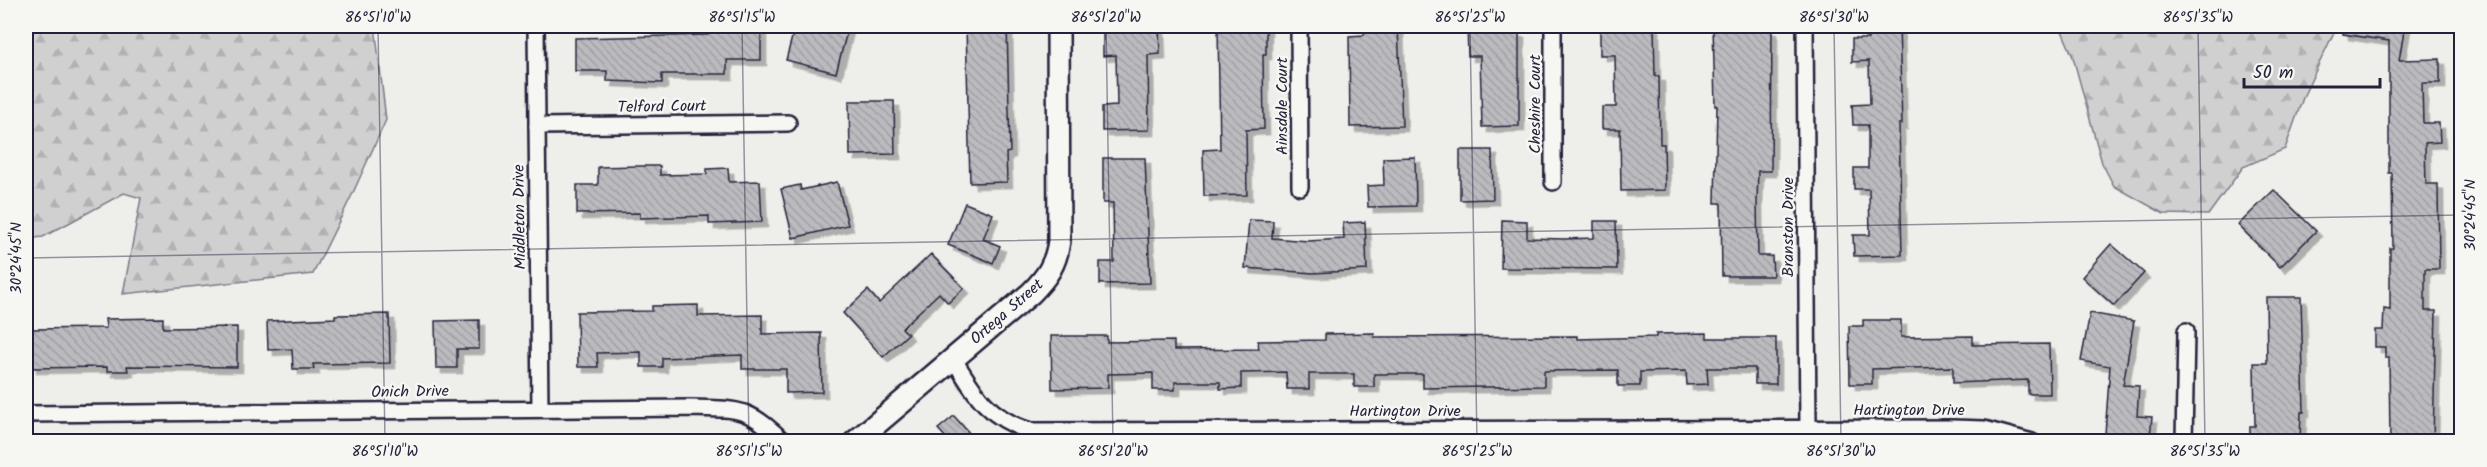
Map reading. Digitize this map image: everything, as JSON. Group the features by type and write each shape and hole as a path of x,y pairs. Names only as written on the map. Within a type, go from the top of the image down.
{"street":[{"name":"Middleton Drive","path":"536,26 540,409"},
{"name":"Ortega Street","path":"855,441 1047,278 1056,259 1059,242 1058,26"},
{"name":"Ainsdale Court","path":"1299,26 1300,187"},
{"name":"Cheshire Court","path":"1553,26 1553,182"},
{"name":"Branston Drive","path":"1805,26 1808,428"},
{"name":"Telford Court","path":"537,126 788,123"},
{"path":"2184,441 2186,331"},
{"name":"Hartington Drive","path":"953,358 972,389 997,417 1031,431 1501,435 1808,428 1984,429 2032,441"},
{"name":"Onich Drive","path":"26,414 724,409 749,413 770,427 784,441"}],"green space":[{"path":"26,26 375,26 386,120 313,274 123,294 141,198 124,193 43,237 26,239"},
{"path":"2060,26 2337,26 2304,95 2285,149 2243,167 2208,215 2164,214 2114,186 2102,163 2073,57"}],"building":[{"path":"795,26 848,28 836,73 786,60"},
{"path":"966,26 1007,26 1010,152 1006,153 1007,182 970,183"},
{"path":"1103,26 1159,26 1160,54 1148,55 1149,130 1102,131 1102,107 1117,106 1116,55 1103,56"},
{"path":"1218,26 1266,26 1266,54 1263,54 1264,129 1246,130 1247,195 1204,196 1203,150 1220,149"},
{"path":"1364,26 1398,26 1402,126 1350,127 1349,36 1364,35"},
{"path":"1467,26 1505,26 1505,32 1519,32 1519,126 1482,127 1480,56 1468,56"},
{"path":"1600,26 1654,26 1655,76 1659,76 1660,144 1664,144 1665,190 1621,191 1620,129 1602,129 1602,107 1616,107 1615,55 1600,55"},
{"path":"1713,26 1765,26 1765,29 1772,29 1771,171 1758,171 1757,203 1758,256 1772,256 1773,276 1722,276 1721,203 1715,203 1717,106 1715,106"},
{"path":"1868,26 1899,26 1902,255 1854,256 1853,235 1870,235 1869,189 1854,189 1854,168 1868,168 1868,125 1853,125 1852,105 1870,104 1869,61 1852,62 1852,39 1868,39"},
{"path":"2343,26 2405,26 2399,60 2440,59 2440,83 2422,83 2423,123 2439,123 2440,142 2425,143 2426,184 2438,184 2439,269 2425,269 2425,311 2436,311 2433,441 2390,441 2389,358 2385,358 2385,347 2375,347 2375,330 2383,330 2384,309 2390,310 2390,248 2393,248 2392,173 2389,173 2389,41 2343,34"},
{"path":"708,27 761,27 761,60 727,60 727,74 662,74 662,83 607,81 607,71 575,71 575,38 708,35"},
{"path":"849,101 894,101 895,154 850,155"},
{"path":"1460,150 1492,150 1493,199 1460,200"},
{"path":"1415,157 1416,206 1368,207 1367,186 1384,185 1383,158"},
{"path":"1103,158 1145,158 1150,283 1100,284 1100,262 1114,262 1113,203 1103,203"},
{"path":"660,166 660,175 707,174 707,169 728,168 729,182 760,181 762,222 709,224 709,216 640,218 640,213 577,214 577,185 598,185 598,167"},
{"path":"837,182 848,225 793,238 781,189 800,185 801,190"},
{"path":"2274,190 2316,231 2280,267 2238,225"},
{"path":"965,203 993,214 983,239 1000,246 993,263 948,245"},
{"path":"1249,220 1273,221 1272,238 1308,241 1344,239 1343,223 1365,222 1367,270 1313,273 1245,268"},
{"path":"1502,220 1527,221 1527,238 1565,239 1594,238 1594,221 1616,221 1617,269 1501,268"},
{"path":"2111,244 2144,273 2114,306 2082,277"},
{"path":"931,254 964,288 948,303 939,293 902,328 908,334 883,357 843,313 868,290 879,303"},
{"path":"2266,297 2301,297 2304,412 2301,412 2300,441 2250,441 2250,426 2255,426 2254,363 2267,363"},
{"path":"698,305 698,316 762,315 762,334 821,333 822,392 786,393 786,369 742,369 742,355 662,358 662,367 641,367 641,352 597,353 598,367 578,367 577,312 652,311 652,306"},
{"path":"2090,313 2134,321 2123,385 2139,386 2137,416 2152,417 2150,437 2105,434 2110,366 2081,361"},
{"path":"389,314 390,363 313,364 314,369 293,369 292,349 268,350 267,321 335,318 335,315"},
{"path":"163,318 163,328 237,327 237,367 127,366 128,371 107,371 107,367 31,368 31,329 106,328 105,319"},
{"path":"479,320 479,349 457,349 457,368 436,368 435,321"},
{"path":"1863,320 1901,320 1901,337 1973,336 1973,345 2049,344 2050,394 2028,394 2028,380 1953,383 1953,367 1872,369 1872,384 1850,384 1849,326 1863,326"},
{"path":"1374,333 1374,337 1577,336 1577,339 1707,333 1707,338 1776,338 1776,384 1755,384 1755,368 1707,368 1708,384 1687,385 1686,371 1640,372 1640,386 1618,386 1618,370 1544,371 1544,386 1423,388 1423,374 1374,374 1374,387 1354,387 1354,374 1309,374 1309,389 1287,389 1286,372 1241,373 1241,388 1220,389 1220,382 1175,382 1175,390 1153,390 1153,373 1108,374 1108,388 1052,389 1051,336 1107,336 1107,342 1174,341 1174,350 1259,349 1258,341 1325,340 1325,334"},
{"path":"954,416 976,441 949,441 938,429"}]}
